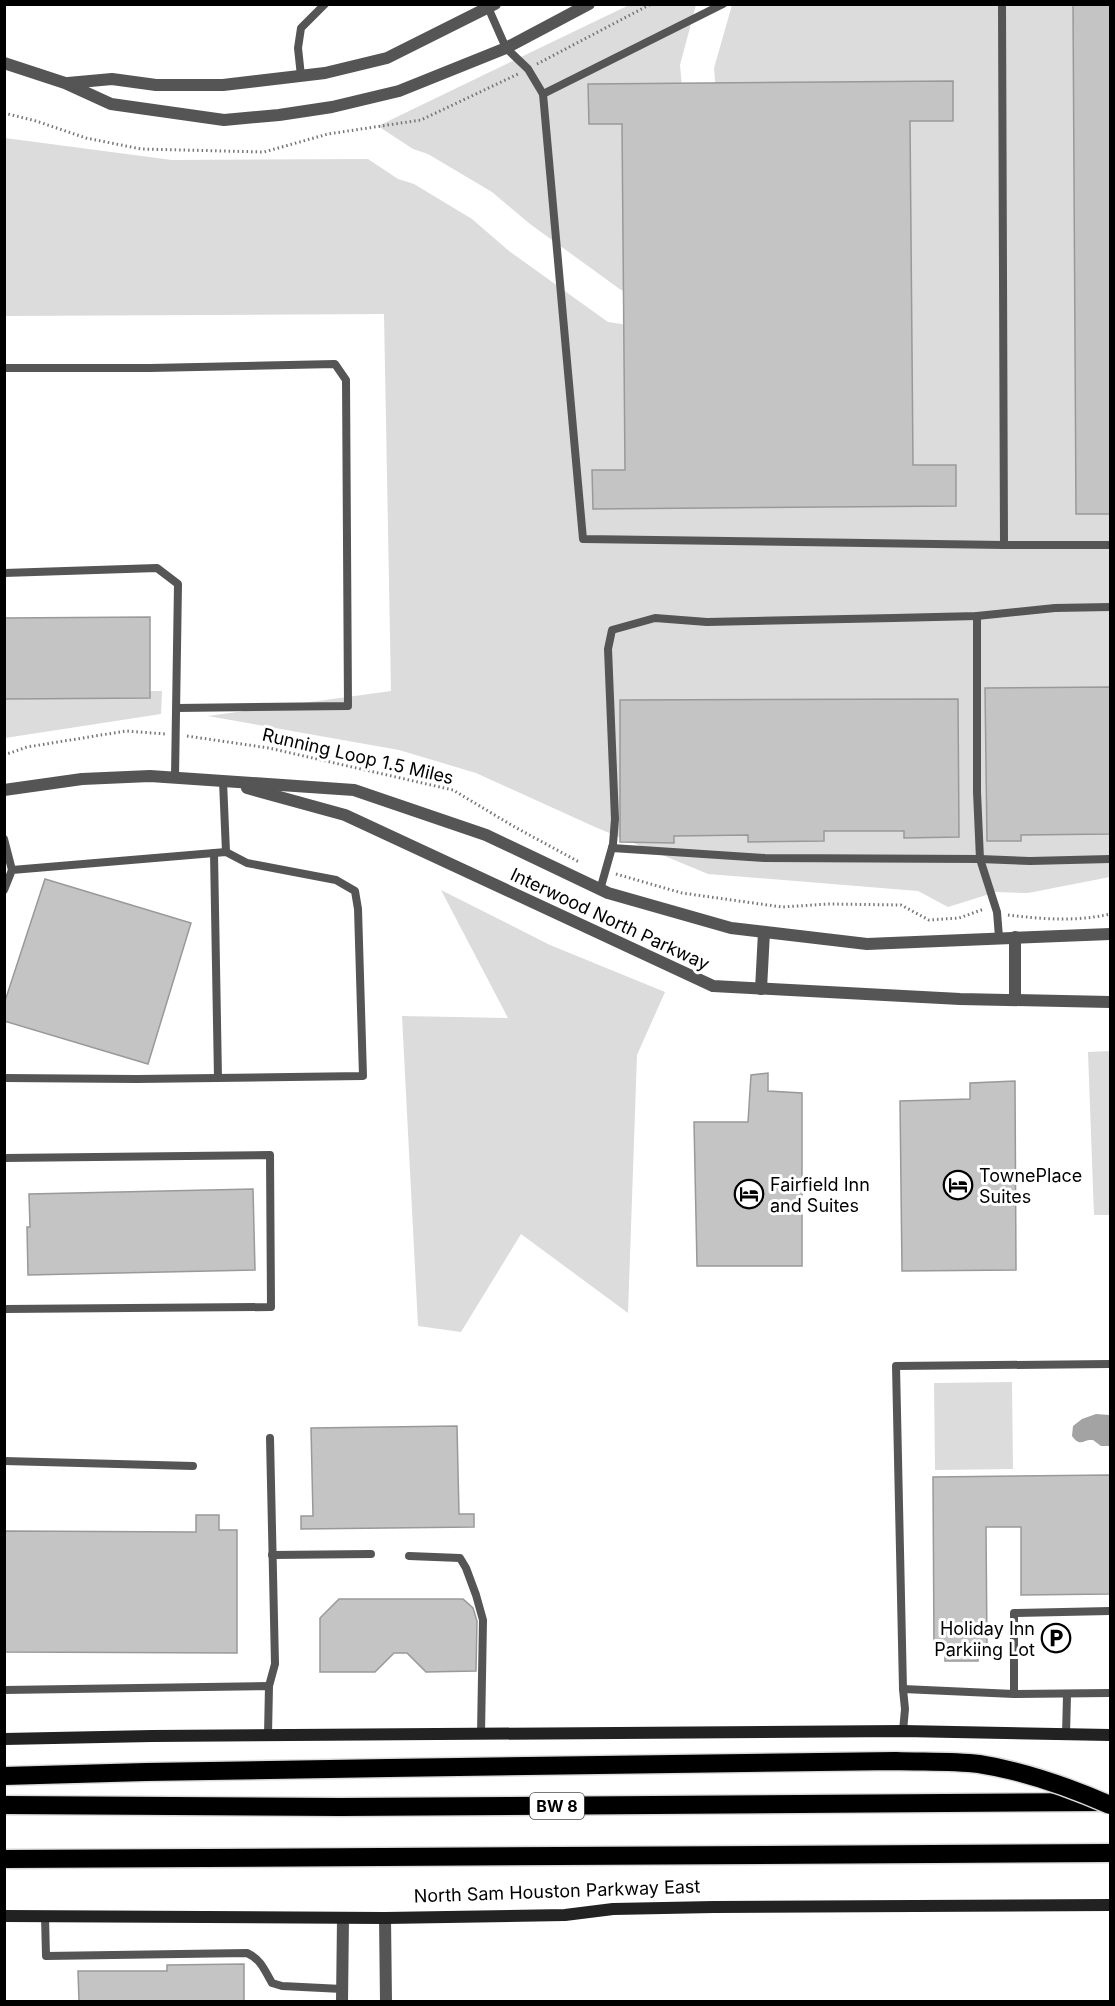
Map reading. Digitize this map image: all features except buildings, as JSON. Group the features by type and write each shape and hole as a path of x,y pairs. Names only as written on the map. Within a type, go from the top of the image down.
{"highway":[{"path":"4,1776 896,1761 978,1764 1029,1775 1110,1804"},
{"name":"BW 8","path":"4,1805 340,1807 1110,1804"},
{"name":"North Sam Houston Parkway East","path":"4,1859 1110,1853"}],"main road":[{"path":"4,1739 903,1731 1110,1735"},
{"name":"North Sam Houston Parkway East","path":"4,1916 385,1918 565,1915 613,1909 703,1907 1110,1905"}],"street":[{"path":"4,63 65,83 111,104 224,120 332,107 399,91 506,48 589,4"},
{"path":"65,83 112,79 156,85 223,85 325,73 387,57 490,6"},
{"name":"Interwood North Parkway","path":"4,790 82,779 150,776 354,790 486,835 600,890 731,928 867,944 1110,934"},
{"name":"Interwood North Parkway","path":"223,781 345,815 713,986 948,999 1110,1002"},
{"path":"761,989 764,932"},
{"path":"1015,1000 1016,937"},
{"path":"342,1995 343,1918"},
{"path":"385,1918 386,2001"}],"lane":[{"path":"301,76 298,48 301,28 326,4"},
{"path":"543,94 723,4"},
{"path":"1002,4 1004,545"},
{"path":"490,6 506,48 528,69 543,94 583,540 1110,545"},
{"path":"4,368 335,364 346,380 348,706 177,708"},
{"path":"4,573 157,568 178,584 177,735 174,777"},
{"path":"600,890 612,848 615,819 608,649 612,630 655,618 707,622 977,616 1055,608 1110,608"},
{"path":"977,616 977,792 980,859 997,912 999,937"},
{"path":"223,781 226,852"},
{"path":"4,839 12,870 4,890"},
{"path":"612,848 765,858 1030,861 1110,859"},
{"path":"4,1078 363,1077 358,909 355,891 336,880 247,863 226,852 12,870"},
{"path":"214,853 218,1078"},
{"path":"4,1158 270,1155 271,1295 271,1307 4,1309"},
{"path":"903,1731 906,1708 903,1689 896,1366 1110,1364"},
{"path":"268,1735 269,1686 275,1664 270,1438"},
{"path":"4,1461 193,1466"},
{"path":"272,1555 371,1554"},
{"path":"409,1556 460,1558 466,1568 483,1620 481,1733"},
{"path":"1014,1694 1014,1613 1110,1611"},
{"path":"4,1690 269,1686"},
{"path":"903,1689 1014,1694 1110,1693"},
{"path":"1066,1735 1067,1695"},
{"path":"45,1916 46,1956 247,1953 261,1962 272,1983 342,1995"}],"path":[{"name":"Running Loop 1.5 Miles","path":"4,755 27,747 126,731 203,737 269,748 453,790 585,865 682,893 782,907 829,904 901,905 928,920 959,918 985,908 1050,920 1097,918 1110,914"}],"shaded area":[{"path":"629,5 696,5 680,65 687,141 665,297 621,290 530,224 492,192 428,154 413,149 378,126"},
{"path":"732,5 1110,5 1110,877 1028,893 996,892 948,907 918,891 708,874 595,827 476,773 399,750 208,716 391,691 384,314 5,316 5,138 172,160 368,159 398,179 414,184 472,219 509,251 608,322 668,331 720,137 714,68"},
{"path":"162,691 161,714 5,738 5,692"},
{"path":"441,890 550,945 665,992 637,1055 628,1313 521,1234 461,1332 418,1326 402,1016 508,1018"},
{"path":"1110,1051 1110,1215 1094,1215 1088,1052"},
{"path":"1012,1382 1013,1469 935,1470 934,1383"},
{"path":"1096,1414 1110,1415 1110,1446 1101,1446 1093,1440 1078,1442 1072,1436 1073,1426 1082,1419"}],"place":[{"name":"TownePlace Suites","path":"958,1185"},
{"name":"Fairfield Inn and Suites","path":"749,1194"},
{"name":"Holiday Inn Parkiing Lot","path":"1056,1638"}]}
